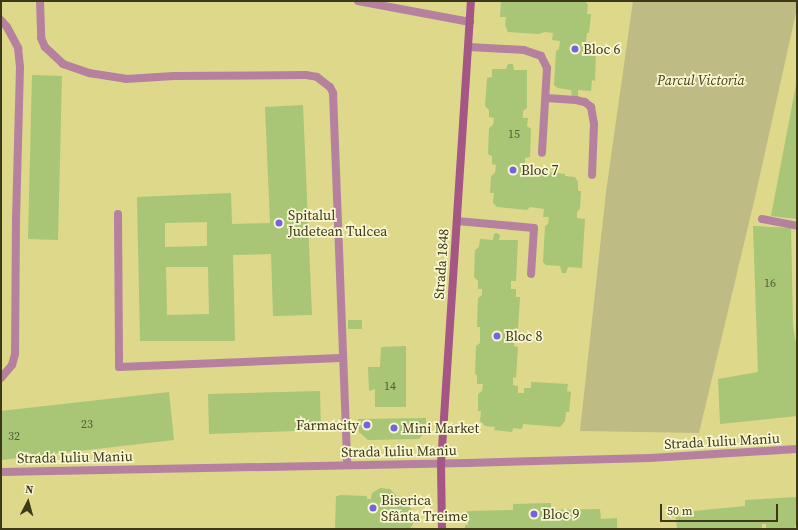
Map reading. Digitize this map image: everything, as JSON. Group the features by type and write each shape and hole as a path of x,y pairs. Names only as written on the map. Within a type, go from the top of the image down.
{"main road":[{"name":"Strada 1848","path":"442,529 441,464 471,1"}],"street":[{"path":"40,1 41,38 45,47 63,64 89,73 126,79 174,76 306,75 317,77 330,87 333,93 341,358 347,464"},
{"path":"358,1 470,22"},
{"path":"1,20 7,27 18,48 20,67 16,218 15,354 12,365 1,378"},
{"path":"469,47 524,50 541,56 547,68 542,154"},
{"path":"546,98 576,100 585,102 591,107 594,124 592,175"},
{"path":"118,214 119,367 341,358"},
{"path":"762,220 797,226"},
{"path":"457,221 534,228 531,274"},
{"name":"Strada Iuliu Maniu","path":"1,472 347,464 441,464 650,458 797,449"}],"green space":[{"name":"Parcul Victoria","path":"633,1 797,1 797,8 756,193 699,433 580,431 606,192"}],"building":[{"name":"Bloc 6","path":"501,1 585,1 588,5 587,14 591,14 589,33 587,33 586,42 593,42 592,50 596,53 595,81 592,80 591,91 578,90 578,96 576,98 572,97 571,90 558,88 554,85 556,51 559,49 560,41 552,40 553,33 545,32 538,34 508,32 505,25 506,17 500,17"},
{"name":"Bloc 7","path":"508,64 513,64 514,70 527,70 527,108 523,111 523,118 528,118 527,126 531,129 530,157 525,158 525,167 530,167 530,174 544,175 546,172 565,174 565,176 575,177 578,182 578,191 581,191 580,209 577,212 577,218 585,219 582,268 568,267 566,273 562,273 560,266 546,265 543,262 545,226 548,224 549,217 543,217 544,209 530,207 527,210 497,207 493,203 494,193 490,193 491,176 495,173 496,165 492,164 492,156 488,154 489,128 493,125 494,118 489,117 489,110 485,106 487,78 492,77 492,69 506,69"},
{"path":"32,75 62,76 58,240 28,239"},
{"path":"797,85 797,219 771,216"},
{"name":"Spitalul Judetean Tulcea","path":"303,105 312,315 273,316 271,254 233,255 235,341 140,341 137,197 231,193 232,224 270,223 265,107","holes":["207,222 207,246 165,247 165,223","166,267 208,267 209,314 167,315"]},
{"path":"753,226 791,228 793,325 797,350 797,416 720,424 718,379 758,372"},
{"name":"Bloc 8","path":"497,233 500,235 499,240 518,240 516,281 511,281 511,289 516,289 516,297 520,297 518,329 515,329 514,346 518,347 516,378 513,377 513,385 518,386 518,393 524,393 524,388 531,388 531,382 568,384 567,391 571,392 569,412 566,412 565,421 560,427 523,424 522,429 513,428 512,432 494,430 495,427 485,426 480,421 481,411 478,411 478,394 482,391 483,384 477,384 477,376 475,373 476,346 480,343 480,327 477,327 478,298 482,295 482,289 478,289 478,281 474,277 475,250 479,247 480,239 493,240 494,234"},
{"path":"348,320 362,320 362,329 348,329"},
{"path":"406,346 406,407 375,407 375,389 369,391 368,367 380,367 381,347"},
{"path":"320,391 321,430 209,434 208,394"},
{"path":"169,392 174,440 1,460 1,411"},
{"path":"426,418 426,431 419,439 368,440 359,432 358,419"},
{"name":"Biserica Sfânta Treime","path":"380,488 390,489 398,497 404,498 404,502 412,510 413,524 410,529 335,529 336,496 367,496 367,499 371,499 372,493"},
{"path":"797,497 797,525 795,526 795,529 766,529 766,524 762,524 762,529 677,529 676,517 694,516 694,511 745,506 745,500"},
{"name":"Bloc 9","path":"551,503 551,510 600,509 601,519 617,518 617,529 465,529 465,525 468,525 467,511 513,510 513,504"}],"place":[{"name":"Bloc 6","path":"575,49"},
{"name":"Bloc 7","path":"513,170"},
{"name":"Spitalul Judetean Tulcea","path":"279,223"},
{"name":"Bloc 8","path":"497,336"},
{"name":"Farmacity","path":"367,425"},
{"name":"Mini Market","path":"394,428"},
{"name":"Biserica Sfânta Treime","path":"373,508"},
{"name":"Bloc 9","path":"534,514"}]}
